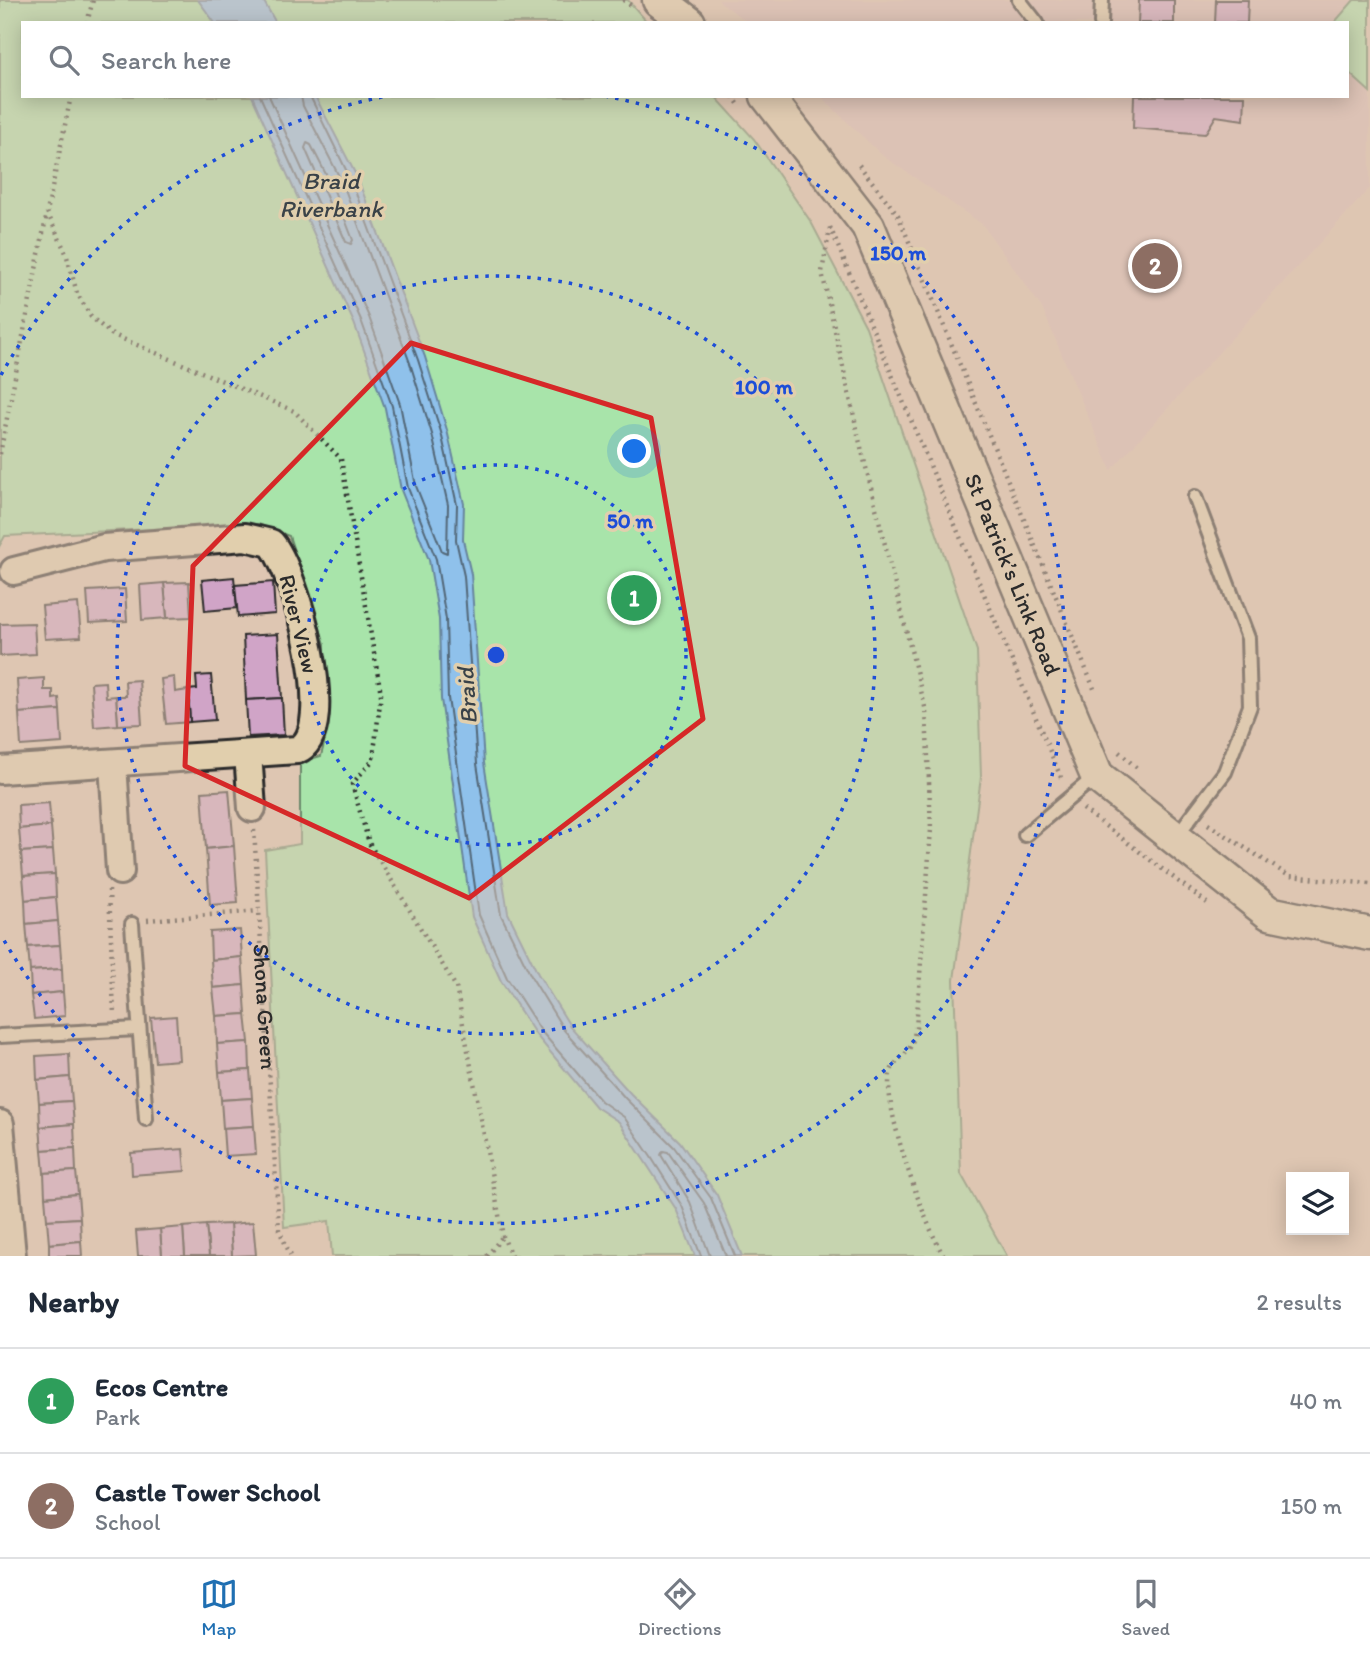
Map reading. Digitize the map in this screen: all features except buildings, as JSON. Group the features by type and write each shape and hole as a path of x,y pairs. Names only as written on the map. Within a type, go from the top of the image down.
{"street":[{"path":"659,0 686,21"},
{"name":"St Patrick’s Link Road","path":"769,98 868,226 1097,776 1184,826 1269,913 1370,934"},
{"name":"River View","path":"0,771 248,754 303,747 313,732 314,721 313,669 300,612 280,555 271,543 245,537 104,548 14,571"},
{"path":"248,754 252,808"},
{"path":"113,764 120,871"},
{"path":"0,1124 12,1256"}],"lane":[{"path":"1019,0 1035,21"},
{"path":"1101,21 1102,0"},
{"path":"1184,826 1225,772 1250,706 1248,638 1195,497"},
{"path":"1025,835 1097,776"},
{"path":"132,924 146,1119"},
{"path":"0,1036 138,1029"}],"path":[{"path":"88,21 93,0"},
{"path":"879,186 898,215 1099,702"},
{"path":"0,454 2,427 47,212"},
{"path":"830,226 822,272 859,439 926,711 931,829 917,1018 910,1048 893,1065 889,1076 893,1111 916,1196 930,1235 944,1256"},
{"path":"1115,741 1120,754 1148,778"},
{"name":"Shona Green","path":"252,808 279,1230 291,1256"},
{"path":"1184,826 1289,876 1370,884"},
{"path":"116,1030 107,893 120,871"},
{"path":"109,918 132,924 155,918 259,911"},
{"path":"487,1256 503,1236"}],"highlighted area":[{"path":"411,343 651,418 703,719 469,898 185,766 193,566"}],"shaded area":[{"path":"718,0 1370,0 1370,188 1111,470 1042,308 982,224 883,156 822,98 1349,98 1349,21 745,21"}],"green space":[{"path":"0,0 628,0 646,21 21,21 21,98 717,98 754,139 811,222 866,327 977,651 981,777 954,980 961,1174 1007,1256 332,1256 329,1221 284,1227 265,850 300,844 300,762 321,756 324,744 325,644 289,536 258,524 5,536 0,545"},
{"path":"1354,0 1370,0 1370,92 1349,73 1349,21 1336,21"}],"water":[{"path":"198,0 263,0 275,21 214,21"},
{"name":"Braid Riverbank","path":"253,98 316,98 357,177 425,357 447,430 464,504 463,540 471,574 484,763 508,913 538,974 570,1026 631,1094 680,1142 717,1195 742,1256 695,1256 676,1209 619,1122 596,1107 536,1035 501,981 472,917 441,699 439,619 429,560 401,490 385,408 354,323"}],"place":[{"name":"Castle Tower School","path":"1155,266"},
{"name":"Ecos Centre","path":"634,598"}],"water label":[{"name":"Braid","path":"467,696"}]}
